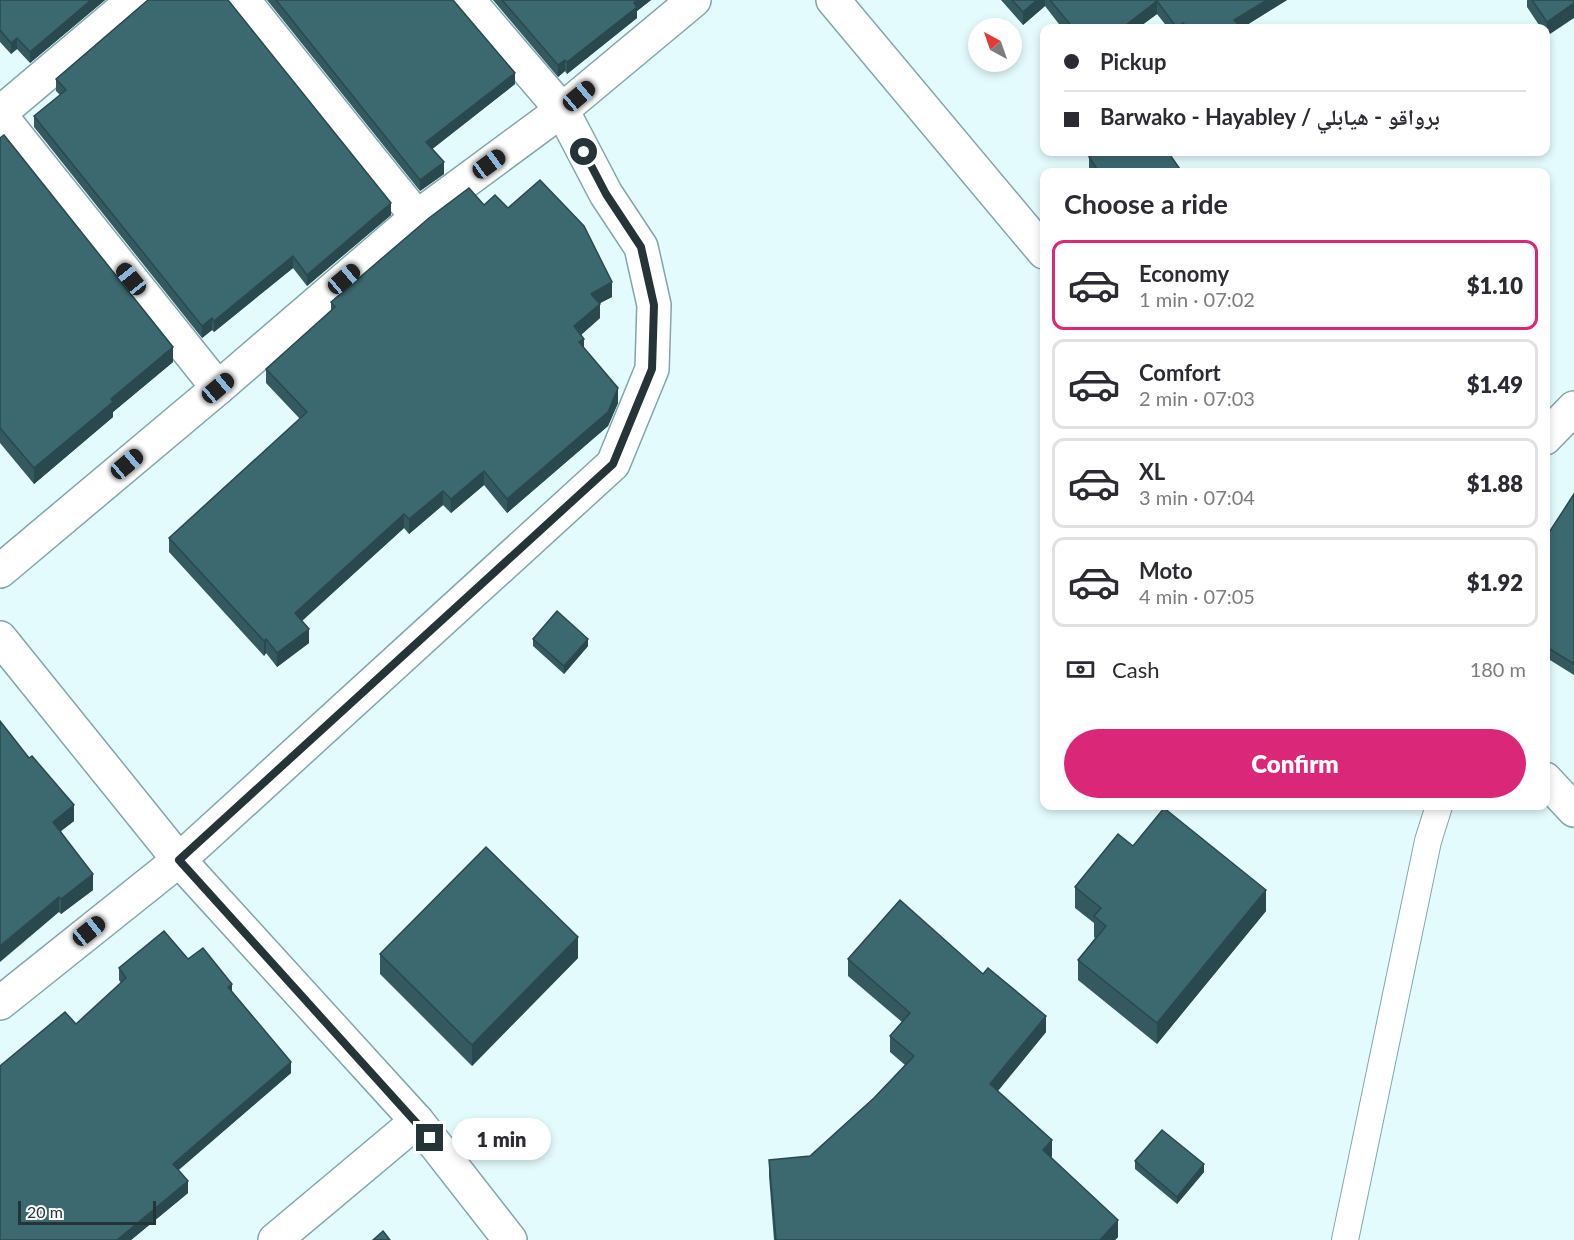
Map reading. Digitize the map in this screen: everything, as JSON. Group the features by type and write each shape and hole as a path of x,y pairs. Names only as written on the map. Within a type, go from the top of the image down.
{"street":[{"path":"134,0 0,114 218,388"},
{"path":"243,0 417,217"},
{"path":"0,1003 179,860 613,464 652,369 654,305 641,247 606,194 562,110 468,0"},
{"path":"0,571 417,217 562,110 694,0"},
{"path":"833,0 1040,247"},
{"path":"1550,433 1574,408"},
{"path":"0,638 179,860 417,1121 510,1240"},
{"path":"1550,784 1574,810"},
{"path":"275,1240 417,1121"}],"lane":[{"path":"1345,1240 1428,841 1438,810"}],"building":[{"path":"0,0 91,0 30,52 17,38 11,43 0,30"},
{"path":"148,0 228,0 391,203 307,275 293,256 214,321 212,318 202,326 34,116 66,90 56,79"},
{"path":"276,0 453,0 515,73 426,142 444,162 420,180"},
{"path":"502,0 637,0 634,3 637,7 567,62 565,60 558,65"},
{"path":"1012,0 1037,0 1023,12"},
{"path":"1050,0 1267,0 1234,20 1238,24 1174,24 1157,1 1127,24 1070,24"},
{"path":"1532,0 1574,0 1574,3 1547,22"},
{"path":"4,135 173,347 111,399 113,402 34,468 0,428 0,138"},
{"path":"1171,156 1179,168 1096,168 1089,157"},
{"path":"540,180 584,226 612,282 591,294 600,304 574,326 584,339 579,342 618,388 608,412 507,499 484,471 451,499 443,491 409,519 404,514 295,613 309,629 277,653 169,538 307,412 266,369 335,307 331,302 429,218 469,188 484,205 495,195 508,208"},
{"path":"1574,494 1574,664 1550,649 1550,531"},
{"path":"557,611 588,639 564,666 533,639"},
{"path":"0,721 29,758 32,756 74,805 53,822 93,874 61,899 59,897 0,946"},
{"path":"1162,810 1166,810 1266,890 1157,1023 1078,960 1106,926 1094,916 1101,908 1075,887 1118,834 1133,846"},
{"path":"486,847 578,937 472,1045 380,954"},
{"path":"900,900 983,974 988,968 1046,1016 990,1084 1052,1140 1043,1150 1118,1220 1100,1240 776,1240 769,1160 810,1156 874,1098 914,1056 890,1036 910,1013 848,959"},
{"path":"164,931 188,959 203,948 232,984 228,987 291,1062 173,1164 188,1181 117,1240 0,1240 0,1066 65,1012 76,1024 126,978 119,968"},
{"path":"1162,1130 1204,1164 1177,1197 1135,1161"},
{"path":"383,1231 390,1240 373,1240"}],"route":[{"path":"430,1138 179,860 613,464 652,369 654,305 641,247 606,194 584,152"}]}
